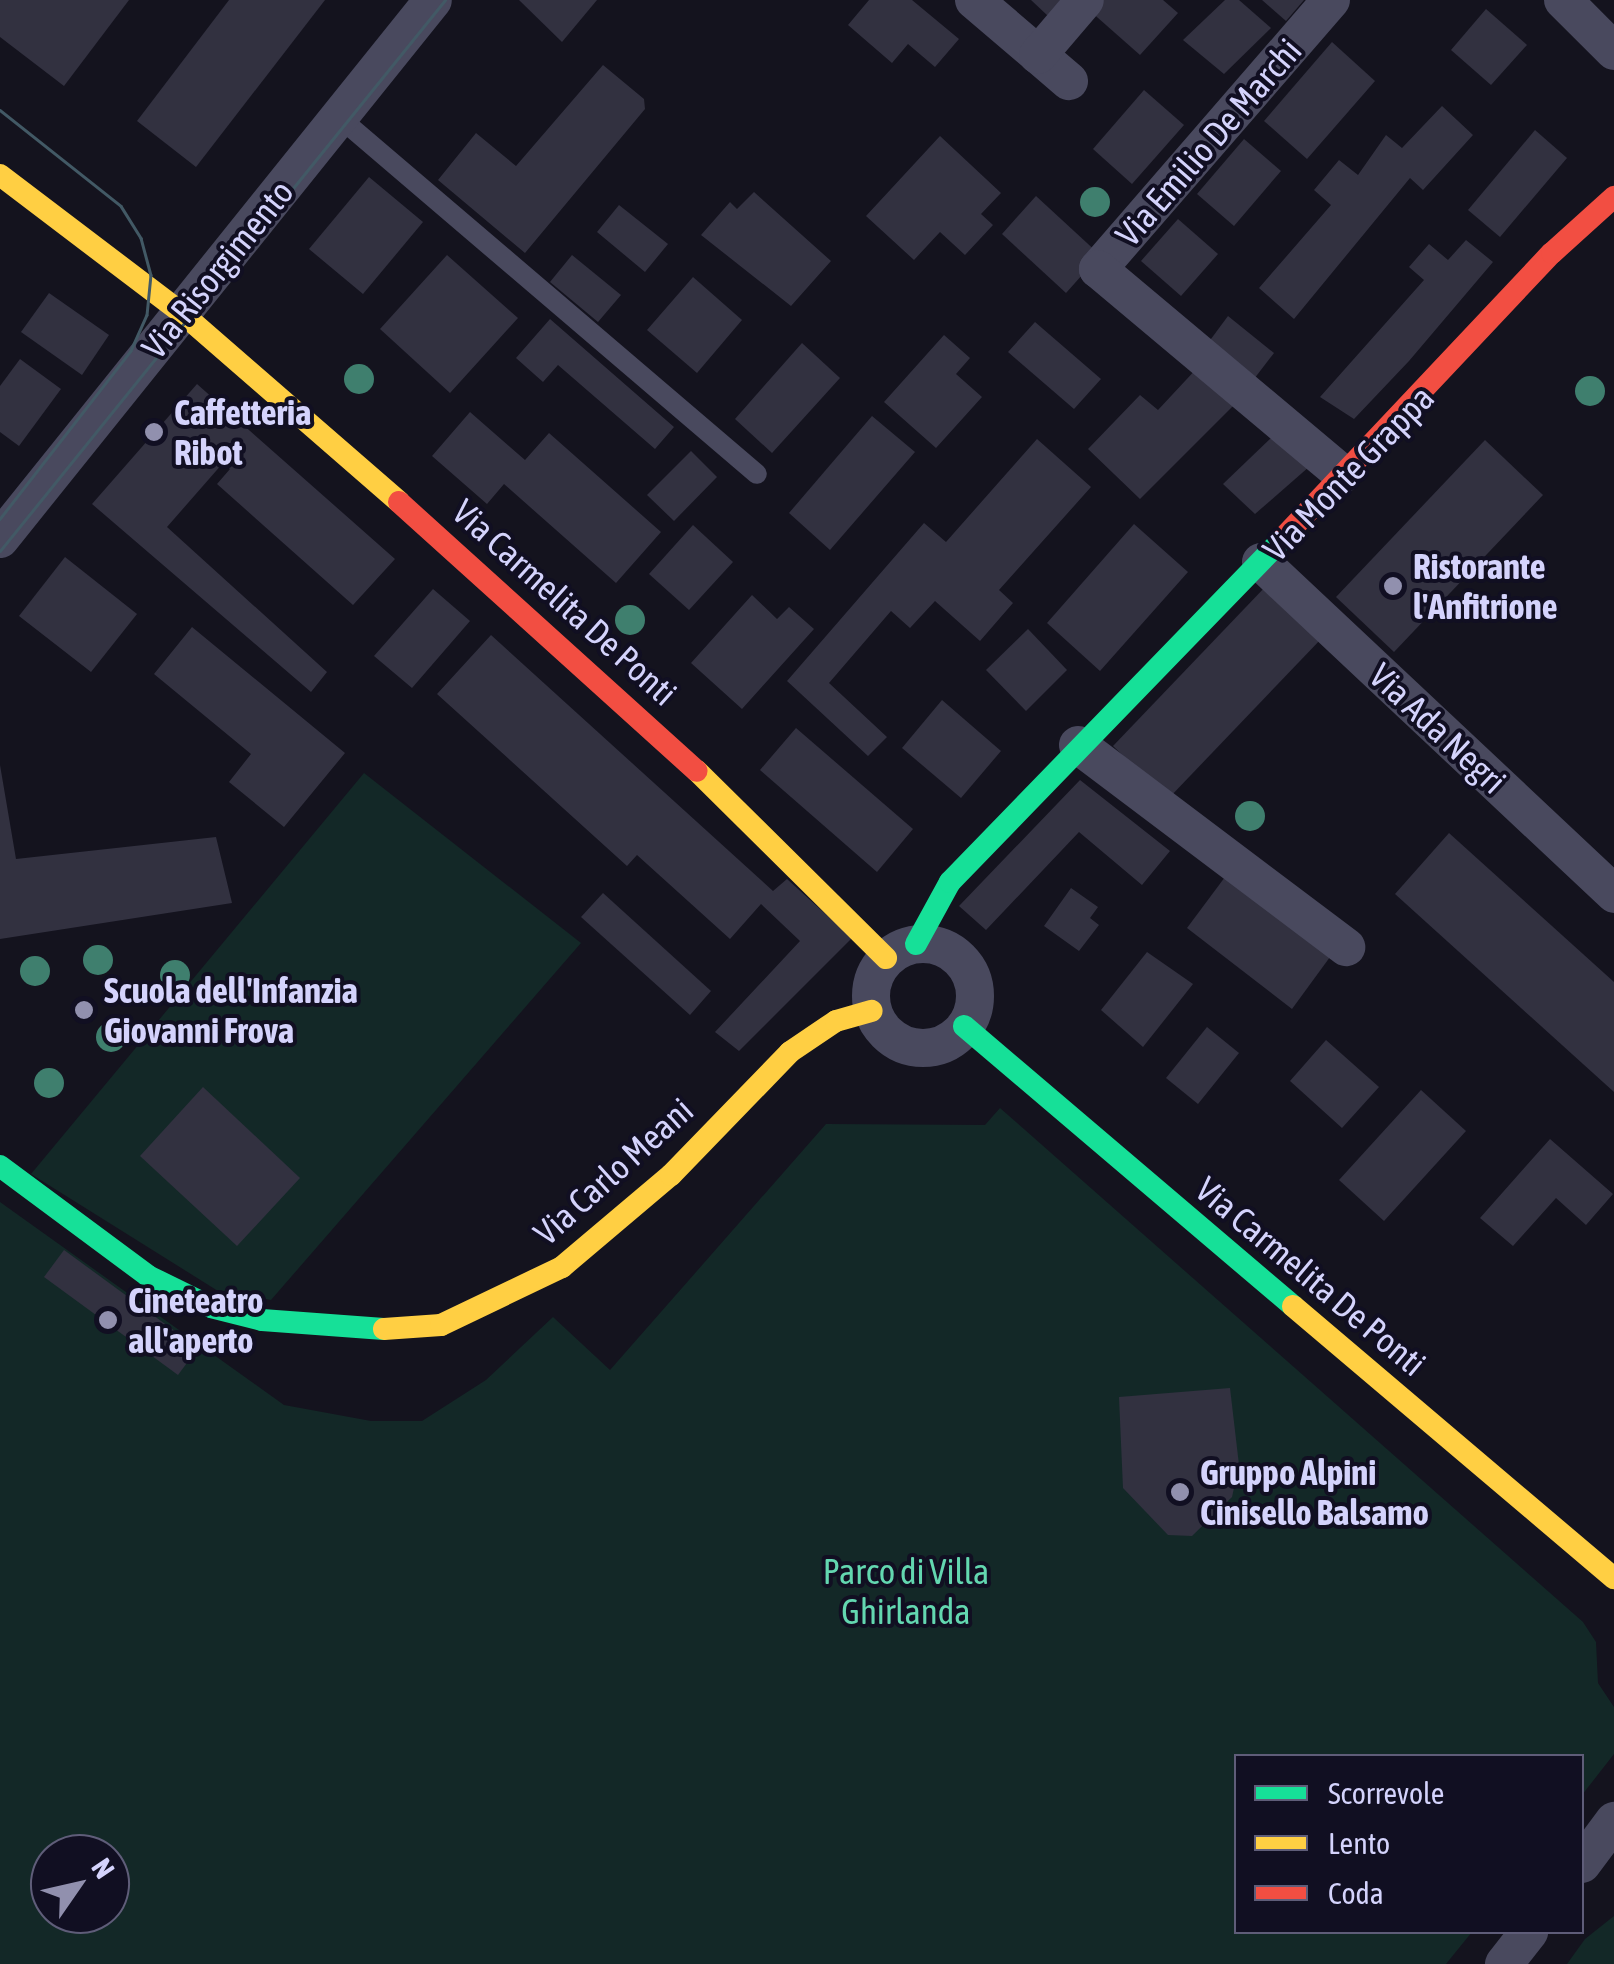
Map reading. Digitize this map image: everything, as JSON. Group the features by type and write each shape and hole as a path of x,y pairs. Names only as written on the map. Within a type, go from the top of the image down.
{"street":[{"name":"Via Risorgimento","path":"0,539 434,0"},
{"path":"974,0 1068,82"},
{"path":"1038,55 1085,0"},
{"name":"Via Emilio De Marchi","path":"1331,0 1098,269 1342,474"},
{"path":"1563,0 1614,52"},
{"name":"Via Carmelita De Ponti","path":"0,174 183,314 901,951"},
{"name":"Via Monte Grappa","path":"901,951 950,882 1078,745 1435,384 1552,252 1614,197"},
{"name":"Via Ada Negri","path":"1261,562 1614,894"},
{"path":"1078,745 1346,948"},
{"path":"937,945 969,972 975,992 956,1039 922,1049 889,1036 872,1011 876,972 901,951 937,945"},
{"name":"Via Carlo Meani","path":"0,1166 148,1276 211,1307 262,1320 374,1330 441,1325 562,1267 672,1175 790,1052 836,1020 872,1011"},
{"name":"Via Carmelita De Ponti","path":"964,1026 1614,1578"},
{"path":"1584,1862 1612,1828"},
{"path":"1504,1964 1527,1934"}],"lane":[{"path":"340,118 757,474"}],"green space":[{"path":"364,773 581,943 271,1300 218,1291 31,1174"},
{"name":"Parco di Villa Ghirlanda","path":"1000,1108 1583,1622 1596,1642 1598,1683 1614,1707 1614,1754 1584,1792 1584,1754 1234,1754 1234,1934 1470,1934 1446,1964 0,1964 0,1202 284,1405 371,1421 422,1421 486,1380 553,1317 610,1370 826,1124 985,1125"},
{"path":"1614,1916 1614,1964 1567,1964 1585,1939"}],"building":[{"path":"0,0 129,0 64,86 0,37"},
{"path":"229,0 325,0 196,167 137,121"},
{"path":"519,0 597,0 562,42"},
{"path":"869,0 912,0 959,39 935,67 908,44 892,63 848,25"},
{"path":"1031,0 1062,0 1048,16"},
{"path":"1098,0 1163,0 1178,13 1140,55 1089,10"},
{"path":"1225,0 1239,0 1271,28 1224,74 1183,40"},
{"path":"1262,0 1304,0 1286,21"},
{"path":"1486,9 1527,45 1491,85 1451,50"},
{"path":"1332,42 1375,81 1307,159 1264,121"},
{"path":"603,65 644,99 645,109 525,253 438,180 476,133 516,166"},
{"path":"1144,90 1184,125 1132,184 1093,149"},
{"path":"1442,106 1473,135 1423,190 1410,178 1294,319 1259,288 1331,205 1314,190 1339,160 1358,175 1386,135 1402,148"},
{"path":"1535,130 1567,158 1500,237 1468,210"},
{"path":"940,136 1001,193 981,214 993,225 965,255 940,232 914,260 866,216"},
{"path":"1244,139 1281,171 1234,226 1197,194"},
{"path":"369,177 423,222 363,294 309,249"},
{"path":"754,192 831,261 791,306 701,235 730,202 737,209"},
{"path":"1036,196 1100,255 1066,293 1002,234"},
{"path":"619,205 668,244 645,272 597,232"},
{"path":"1178,219 1218,254 1181,296 1141,261"},
{"path":"1466,240 1493,262 1409,361 1354,419 1320,397 1424,280 1409,267 1429,244 1448,260"},
{"path":"447,255 518,318 450,393 380,329"},
{"path":"572,255 621,295 598,322 550,282"},
{"path":"693,277 742,320 697,373 647,330"},
{"path":"49,293 109,335 82,375 21,332"},
{"path":"1228,316 1274,353 1254,379 1208,343"},
{"path":"550,319 674,427 655,449 558,365 543,382 516,358"},
{"path":"1035,322 1101,379 1074,409 1008,352"},
{"path":"944,335 970,358 956,374 982,397 936,448 884,402"},
{"path":"802,343 840,378 772,453 735,419"},
{"path":"20,359 61,389 19,446 0,432 0,386"},
{"path":"1199,366 1237,402 1140,499 1088,449 1140,395 1158,410"},
{"path":"197,384 395,559 353,605 217,484 230,469 223,463 167,527 327,672 311,692 92,504"},
{"path":"470,412 525,460 549,433 661,532 616,583 504,484 487,504 432,456"},
{"path":"872,416 915,452 830,550 789,513"},
{"path":"1274,435 1310,466 1255,514 1223,484"},
{"path":"1037,439 1091,487 999,590 1013,603 980,641 935,601 910,628 891,611 829,683 887,737 868,756 787,681 924,523 946,542"},
{"path":"1485,440 1543,495 1394,652 1336,597"},
{"path":"691,451 717,477 674,521 647,495"},
{"path":"1134,524 1188,572 1100,671 1047,623"},
{"path":"693,525 733,562 689,610 649,574"},
{"path":"65,557 137,614 91,672 19,616"},
{"path":"1267,585 1322,638 1168,799 1113,746"},
{"path":"433,589 470,621 412,688 374,656"},
{"path":"752,595 777,619 789,607 814,629 742,709 691,663"},
{"path":"192,627 345,753 284,827 229,782 251,754 154,674"},
{"path":"1028,629 1067,670 1026,711 986,670"},
{"path":"491,635 773,891 787,879 852,938 739,1051 715,1032 800,941 761,904 730,939 637,855 627,866 437,694"},
{"path":"942,700 1001,751 961,798 902,748"},
{"path":"796,728 913,829 877,872 760,770"},
{"path":"0,765 16,859 216,837 232,903 0,939"},
{"path":"1080,780 1170,851 1142,885 1079,832 986,930 959,906"},
{"path":"1449,833 1614,982 1614,1092 1395,894"},
{"path":"1225,877 1330,957 1292,1009 1187,928"},
{"path":"1071,888 1098,907 1090,918 1099,925 1079,951 1044,926"},
{"path":"603,893 711,991 690,1015 581,917"},
{"path":"1147,952 1193,984 1143,1047 1101,1010"},
{"path":"1207,1027 1239,1053 1198,1104 1166,1078"},
{"path":"1326,1040 1379,1087 1342,1128 1290,1081"},
{"path":"203,1087 300,1178 237,1246 140,1156"},
{"path":"1421,1090 1466,1131 1384,1221 1339,1180"},
{"path":"1550,1139 1613,1194 1586,1225 1556,1198 1513,1246 1480,1218"},
{"path":"64,1250 198,1348 178,1375 44,1277"},
{"path":"1230,1388 1239,1465 1232,1497 1192,1536 1168,1535 1123,1488 1119,1397"}],"tram line":[{"path":"0,551 445,0"},
{"path":"0,110 121,206 141,238 151,275 147,315 131,351 0,519"}],"traffic: fast":[{"path":"916,944 950,882 1284,537"},
{"path":"964,1026 1293,1306"},
{"path":"0,1166 148,1276 211,1307 262,1320 384,1329"}],"traffic: slow":[{"path":"0,175 183,314 399,502"},
{"path":"697,771 886,958"},
{"path":"384,1329 441,1325 562,1267 671,1175 790,1052 836,1021 872,1011"},
{"path":"1293,1306 1614,1578"}],"traffic: jam":[{"path":"1284,537 1552,253 1614,197"},
{"path":"399,502 697,771"}],"place":[{"name":"Caffetteria Ribot","path":"154,432"},
{"name":"Ristorante l'Anfitrione","path":"1393,586"},
{"name":"Scuola dell'Infanzia Giovanni Frova","path":"84,1010"},
{"name":"Cineteatro all'aperto","path":"108,1320"},
{"name":"Gruppo Alpini Cinisello Balsamo","path":"1180,1492"}]}
